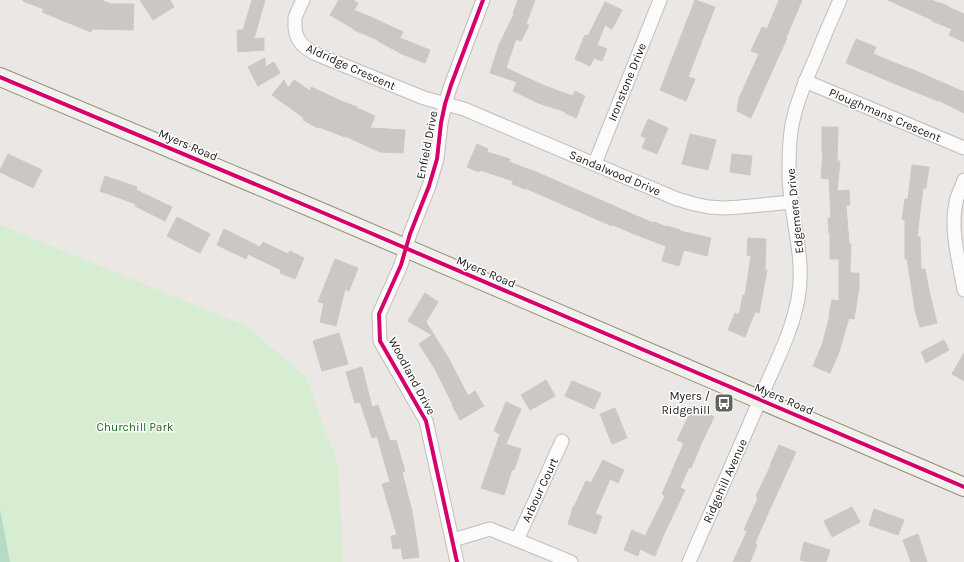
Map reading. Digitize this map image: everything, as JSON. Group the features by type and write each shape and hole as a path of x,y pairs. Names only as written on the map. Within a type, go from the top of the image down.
{"main road":[{"name":"Myers Road","path":"0,76 964,486"}],"street":[{"name":"Aldridge Crescent","path":"303,0 296,17 296,34 300,43 309,50 424,98 445,104"},
{"name":"Enfield Drive","path":"406,249 410,234 434,172 445,104 483,0"},
{"name":"Ironstone Drive","path":"595,163 660,0"},
{"name":"Edgemere Drive","path":"760,400 790,327 798,299 801,274 800,251 789,177 790,139 794,116 806,81 840,0"},
{"name":"Ploughmans Crescent","path":"806,81 964,148"},
{"name":"Sandalwood Drive","path":"445,104 464,109 595,163 677,199 694,204 709,207 740,207 792,202"},
{"path":"964,180 957,197 954,220 955,241 964,290"},
{"name":"Woodland Drive","path":"406,249 401,265 379,314 380,341 426,421 457,562"},
{"name":"Ridgehill Avenue","path":"689,562 760,400"},
{"name":"Arbour Court","path":"518,540 562,441"},
{"path":"453,540 490,529 571,562"}],"green space":[{"name":"Churchill Park","path":"0,225 246,326 306,377 338,465 343,562 0,562"},
{"path":"0,509 10,562 0,562"}],"building":[{"path":"23,0 101,0 111,4 134,4 133,30 92,29 91,32 42,12 44,9"},
{"path":"140,0 170,0 174,7 153,20"},
{"path":"252,0 265,0 254,39 264,38 264,50 238,52 237,30 243,30"},
{"path":"339,0 353,0 358,3 354,10 403,32 400,38 430,50 425,63 402,54 378,40 354,30 330,15"},
{"path":"518,0 535,0 526,24 529,25 521,41 516,39 506,68 545,86 573,96 575,91 585,96 576,118 565,113 566,112 538,103 513,91 517,82 490,73 499,45 514,14 513,13"},
{"path":"695,0 715,7 688,77 695,79 686,101 660,90"},
{"path":"779,0 802,0 787,38 751,118 737,111 739,98 759,54 751,51 762,27 767,29"},
{"path":"888,0 931,0 964,14 964,42 949,35 952,29"},
{"path":"605,2 622,10 612,29 605,25 597,45 607,49 602,61 594,58 590,66 575,59 585,35 588,36"},
{"path":"856,39 876,47 873,54 964,92 964,113 938,100 846,63"},
{"path":"265,58 265,67 274,62 280,73 258,86 248,67"},
{"path":"284,80 288,88 294,80 310,91 311,87 375,116 370,128 405,130 403,153 380,152 345,136 319,127 318,128 303,120 304,118 272,95"},
{"path":"648,119 668,128 657,154 642,148 646,138 641,136"},
{"path":"822,127 838,127 837,161 840,161 837,191 849,190 850,205 846,205 849,244 851,244 850,273 859,273 859,288 854,319 849,318 839,352 830,373 813,366 822,345 830,315 832,300 839,301 839,259 830,259 830,233 828,218 831,218 829,179 821,178 823,152"},
{"path":"690,134 716,140 708,170 682,164"},
{"path":"477,144 488,149 487,152 510,159 509,162 536,172 653,223 654,222 680,231 711,238 707,256 684,250 679,266 662,261 666,246 613,225 612,226 525,188 512,184 513,181 480,170 479,172 467,167"},
{"path":"8,154 42,170 33,188 0,172"},
{"path":"732,154 752,156 750,175 730,172"},
{"path":"912,165 929,167 926,188 923,188 917,237 920,237 921,269 925,269 937,323 920,327 915,310 907,259 905,259 905,220 902,219 905,199 908,199"},
{"path":"105,176 137,187 136,190 172,207 165,221 135,206 136,204 100,191"},
{"path":"177,217 210,234 200,253 167,236"},
{"path":"224,229 260,247 263,242 288,254 290,251 304,258 295,279 280,273 281,270 248,254 246,259 217,245"},
{"path":"748,238 766,239 765,270 767,270 759,313 755,312 745,337 728,330 735,313 739,315 743,295 745,295 751,256 747,255"},
{"path":"335,259 358,268 349,291 345,289 336,326 320,322 324,303 318,302"},
{"path":"425,293 438,302 426,322 449,359 468,396 475,391 484,406 460,420 435,369 419,344 432,335 408,321"},
{"path":"339,333 348,364 322,371 313,341"},
{"path":"944,340 949,350 926,363 921,352"},
{"path":"964,353 964,381 952,374"},
{"path":"362,367 372,407 378,405 390,441 396,440 405,471 402,472 412,511 419,557 403,559 401,548 393,549 391,536 397,535 382,484 390,482 377,436 372,438 360,402 355,403 346,372"},
{"path":"546,380 555,396 530,410 521,395"},
{"path":"572,381 601,393 594,409 565,396"},
{"path":"506,402 521,409 506,444 521,449 514,470 512,469 504,495 481,488 500,434 494,431"},
{"path":"693,407 714,417 691,468 689,467 680,488 685,490 655,556 640,549 638,556 624,550 632,530 645,536 665,496 662,494 684,443 677,440"},
{"path":"615,408 627,438 612,444 600,414"},
{"path":"779,445 796,452 755,543 757,545 750,562 733,562 747,531 744,530 758,498 756,496"},
{"path":"603,460 624,470 618,483 610,479 595,514 602,516 596,534 568,524 573,507 586,481 591,483"},
{"path":"852,507 860,522 832,537 824,521"},
{"path":"874,509 904,520 898,535 869,525"},
{"path":"918,534 927,562 911,562 903,540"},
{"path":"804,542 830,550 826,562 808,562 800,560"}],"cycle path":[{"path":"457,562 426,421 380,341 379,314 401,265 410,234 429,186 437,159 441,123 445,104 483,0"},
{"path":"0,77 319,211 964,487"}],"place":[{"name":"Myers / Ridgehill","path":"724,403"}]}
